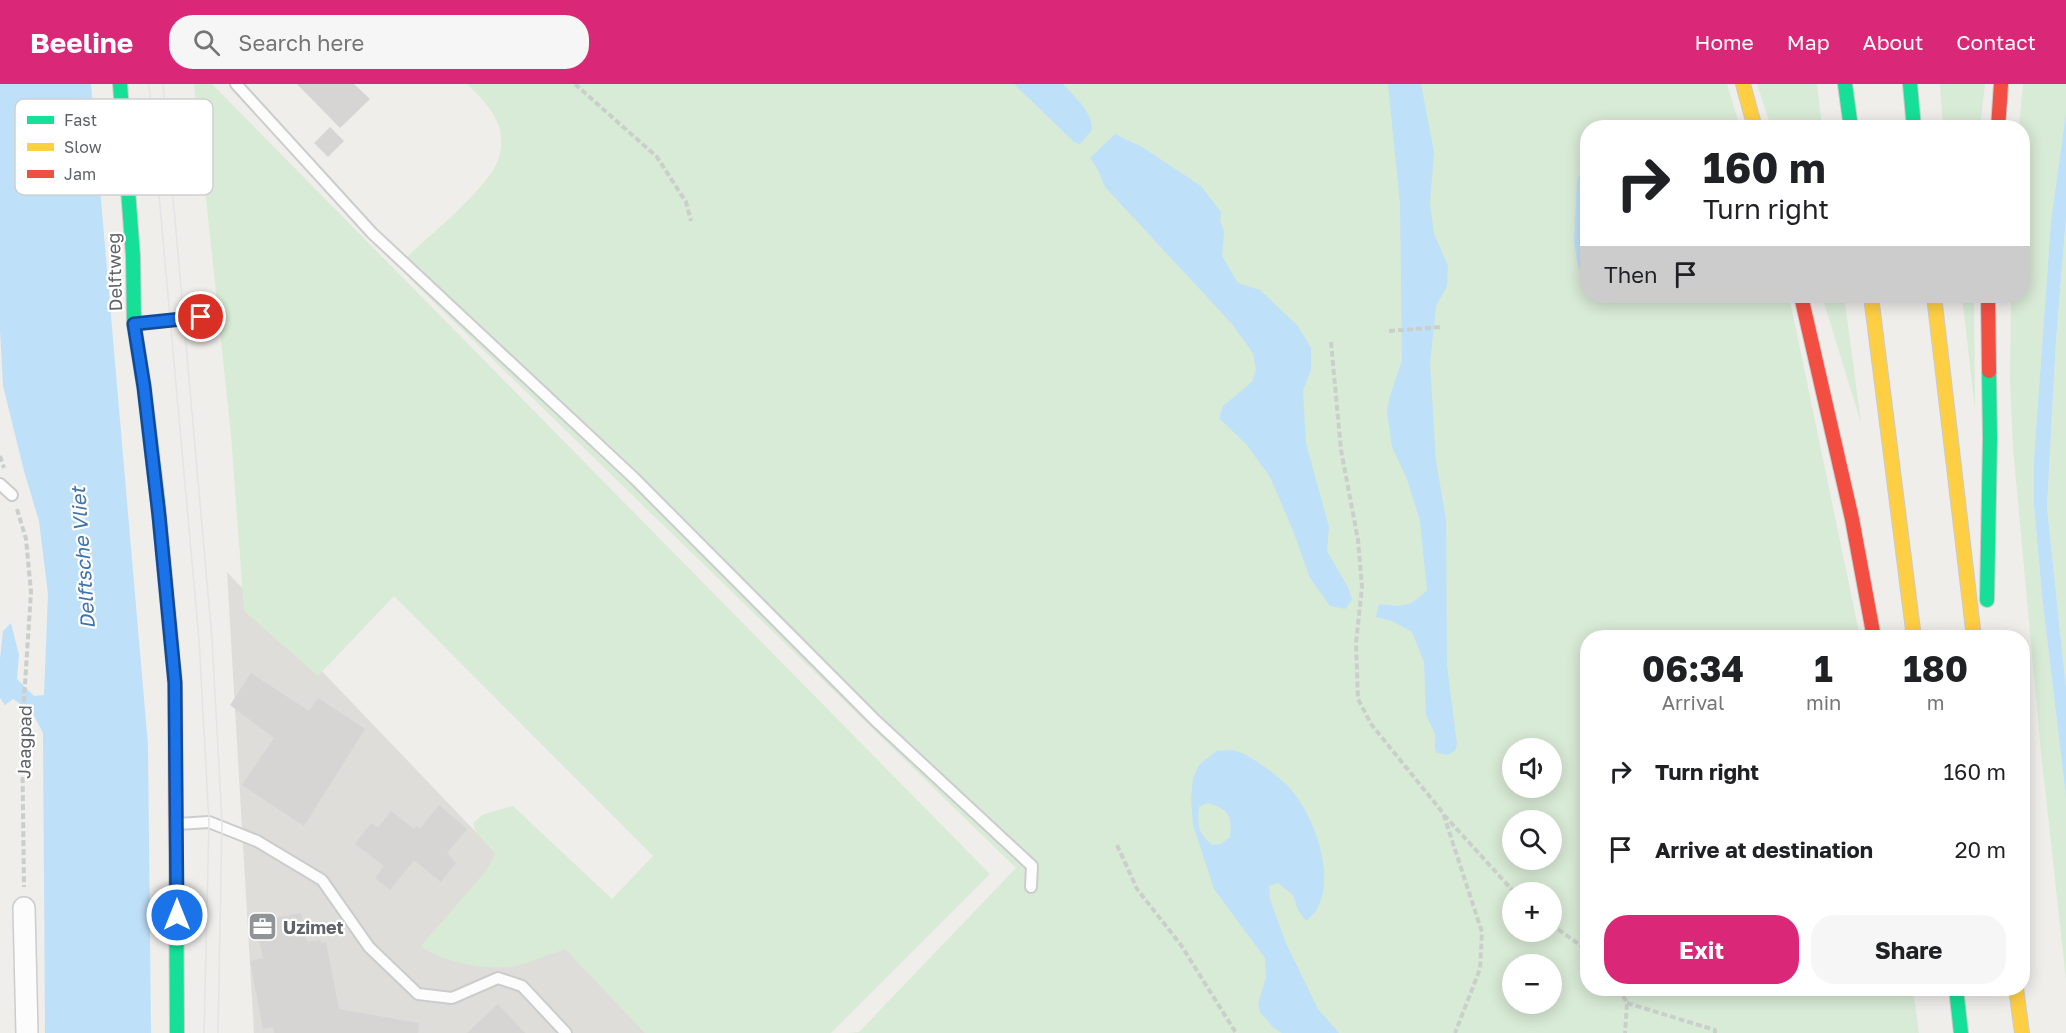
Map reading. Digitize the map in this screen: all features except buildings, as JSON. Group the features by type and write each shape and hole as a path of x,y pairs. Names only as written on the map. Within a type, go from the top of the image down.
{"main road":[{"name":"Delftweg","path":"120,84 121,99"},
{"path":"1743,84 1753,120"},
{"path":"1845,84 1850,120"},
{"path":"1910,84 1913,120"},
{"path":"1999,120 2001,84"},
{"name":"Delftweg","path":"128,195 133,256 134,324 159,516 175,683 177,1033"},
{"path":"1803,303 1852,519 1873,630"},
{"path":"1872,303 1913,630"},
{"path":"1935,303 1973,630"},
{"path":"1987,626 1990,439 1988,303"},
{"path":"1956,996 1961,1033"},
{"path":"2017,996 2022,1033"}],"street":[{"path":"24,908 27,1033"}],"lane":[{"path":"236,84 372,233 634,478 876,721 1032,866 1032,887"},
{"path":"134,324 201,317"},
{"path":"0,484 12,495"},
{"path":"177,824 209,822 216,824 257,841 322,880 369,947 418,994 452,998 498,978 522,986 566,1033"}],"path":[{"path":"575,84 657,157 686,202 691,221"},
{"path":"1389,331 1442,327"},
{"path":"1331,342 1341,450 1358,540 1362,587 1356,643 1358,699 1371,724 1443,813 1505,882"},
{"name":"Jaagpad","path":"0,456 26,539 31,592 22,730 25,829 24,908"},
{"path":"1443,813 1482,932 1480,969 1455,1033"},
{"path":"1117,845 1137,889 1181,945 1236,1033"},
{"path":"1562,932 1580,945"},
{"path":"1623,996 1627,1003 1625,1033"},
{"path":"1627,1003 1715,1030 1715,1033"}],"shaded area":[{"path":"227,572 585,946 667,1033 254,1033"}],"green space":[{"path":"194,84 212,84 990,874 831,1033 645,1033 565,949 520,965 483,967 442,957 421,946 486,871 495,855 493,849 476,833 473,823 484,814 513,806 612,899 653,856 394,596 318,676 244,611 231,435 206,195 213,195 213,99 196,99"},
{"path":"467,84 1727,84 1738,120 1580,120 1580,303 1790,303 1859,630 1580,630 1580,996 1914,996 1919,1033 848,1033 859,1032 1016,868 409,278 417,269 406,258 479,189 498,161 501,150 500,128 489,107"},
{"path":"1757,84 1817,84 1821,120 1769,120"},
{"path":"1940,84 1985,84 1981,120 1943,120"},
{"path":"2023,84 2066,84 2066,112 2051,221 2034,458 2034,506 2042,596 2066,797 2066,980 2041,752 2013,448 2010,381 2011,303 2030,303 2030,120 2020,120"},
{"path":"2066,218 2066,688 2047,507 2056,341"},
{"path":"1824,303 1845,303 1861,423"},
{"path":"1963,303 1974,303 1975,409"}],"water":[{"name":"Delftsche Vliet","path":"0,84 91,84 92,99 15,99 15,195 101,195 148,745 151,1033 45,1033 43,733 32,712 13,699 5,705 0,698 0,659 3,631 11,623 19,655 17,679 34,696 44,695 48,594 39,521 3,386 0,330"},
{"path":"1014,84 1063,84 1086,111 1092,130 1080,144 1074,142"},
{"path":"1388,84 1421,84 1434,152 1430,203 1434,234 1448,266 1447,286 1436,306 1430,363 1436,461 1446,519 1447,665 1457,744 1455,751 1447,755 1437,753 1435,750 1435,734 1426,715 1424,662 1412,632 1392,621 1376,617 1379,604 1406,605 1427,590 1420,521 1407,479 1392,447 1387,412 1402,360 1400,204"},
{"path":"2066,112 2066,218 2056,341 2047,507 2066,688 2066,797 2042,596 2034,506 2034,458 2051,221"},
{"path":"1115,134 1142,147 1201,186 1221,212 1220,220 1224,232 1222,256 1238,283 1260,290 1298,326 1311,348 1311,370 1303,391 1306,443 1329,527 1327,551 1349,589 1352,600 1345,609 1330,606 1310,578 1270,477 1246,444 1219,418 1223,406 1252,382 1256,370 1253,353 1232,324 1105,187 1090,158"},
{"path":"1580,175 1580,270 1574,242"},
{"path":"1216,751 1245,754 1288,786 1306,812 1320,846 1324,881 1322,897 1316,911 1306,921 1298,910 1293,895 1278,883 1269,886 1270,899 1286,943 1318,1009 1339,1033 1282,1033 1274,1028 1260,1012 1258,1004 1266,977 1265,958 1214,889 1193,825 1191,799 1193,778 1199,765","holes":["1207,803 1224,810 1229,818 1230,837 1221,844 1212,845 1201,832 1199,807"]}],"tram line":[{"path":"149,84 150,99"},
{"path":"163,84 164,99"},
{"path":"159,195 199,640 209,822 204,1033"},
{"path":"173,195 212,639 222,822 218,1033"}],"traffic: fast":[{"path":"120,84 121,99"},
{"path":"1845,84 1850,120"},
{"path":"1910,84 1913,120"},
{"path":"128,195 133,256 134,324 158,503"},
{"path":"1987,600 1989,371"},
{"path":"176,849 177,1033"},
{"path":"1957,996 1961,1033"}],"traffic: slow":[{"path":"1743,84 1753,120"},
{"path":"1872,303 1913,630"},
{"path":"1935,303 1973,630"},
{"path":"2017,996 2022,1033"}],"traffic: jam":[{"path":"1999,120 2001,84"},
{"path":"1803,303 1852,519 1873,630"},
{"path":"1988,303 1989,371"},
{"path":"158,503 175,683 176,849"}],"place":[{"name":"Uzimet","path":"262,927"}],"route":[{"path":"177,915 175,683 159,516 134,324 201,317"}]}
